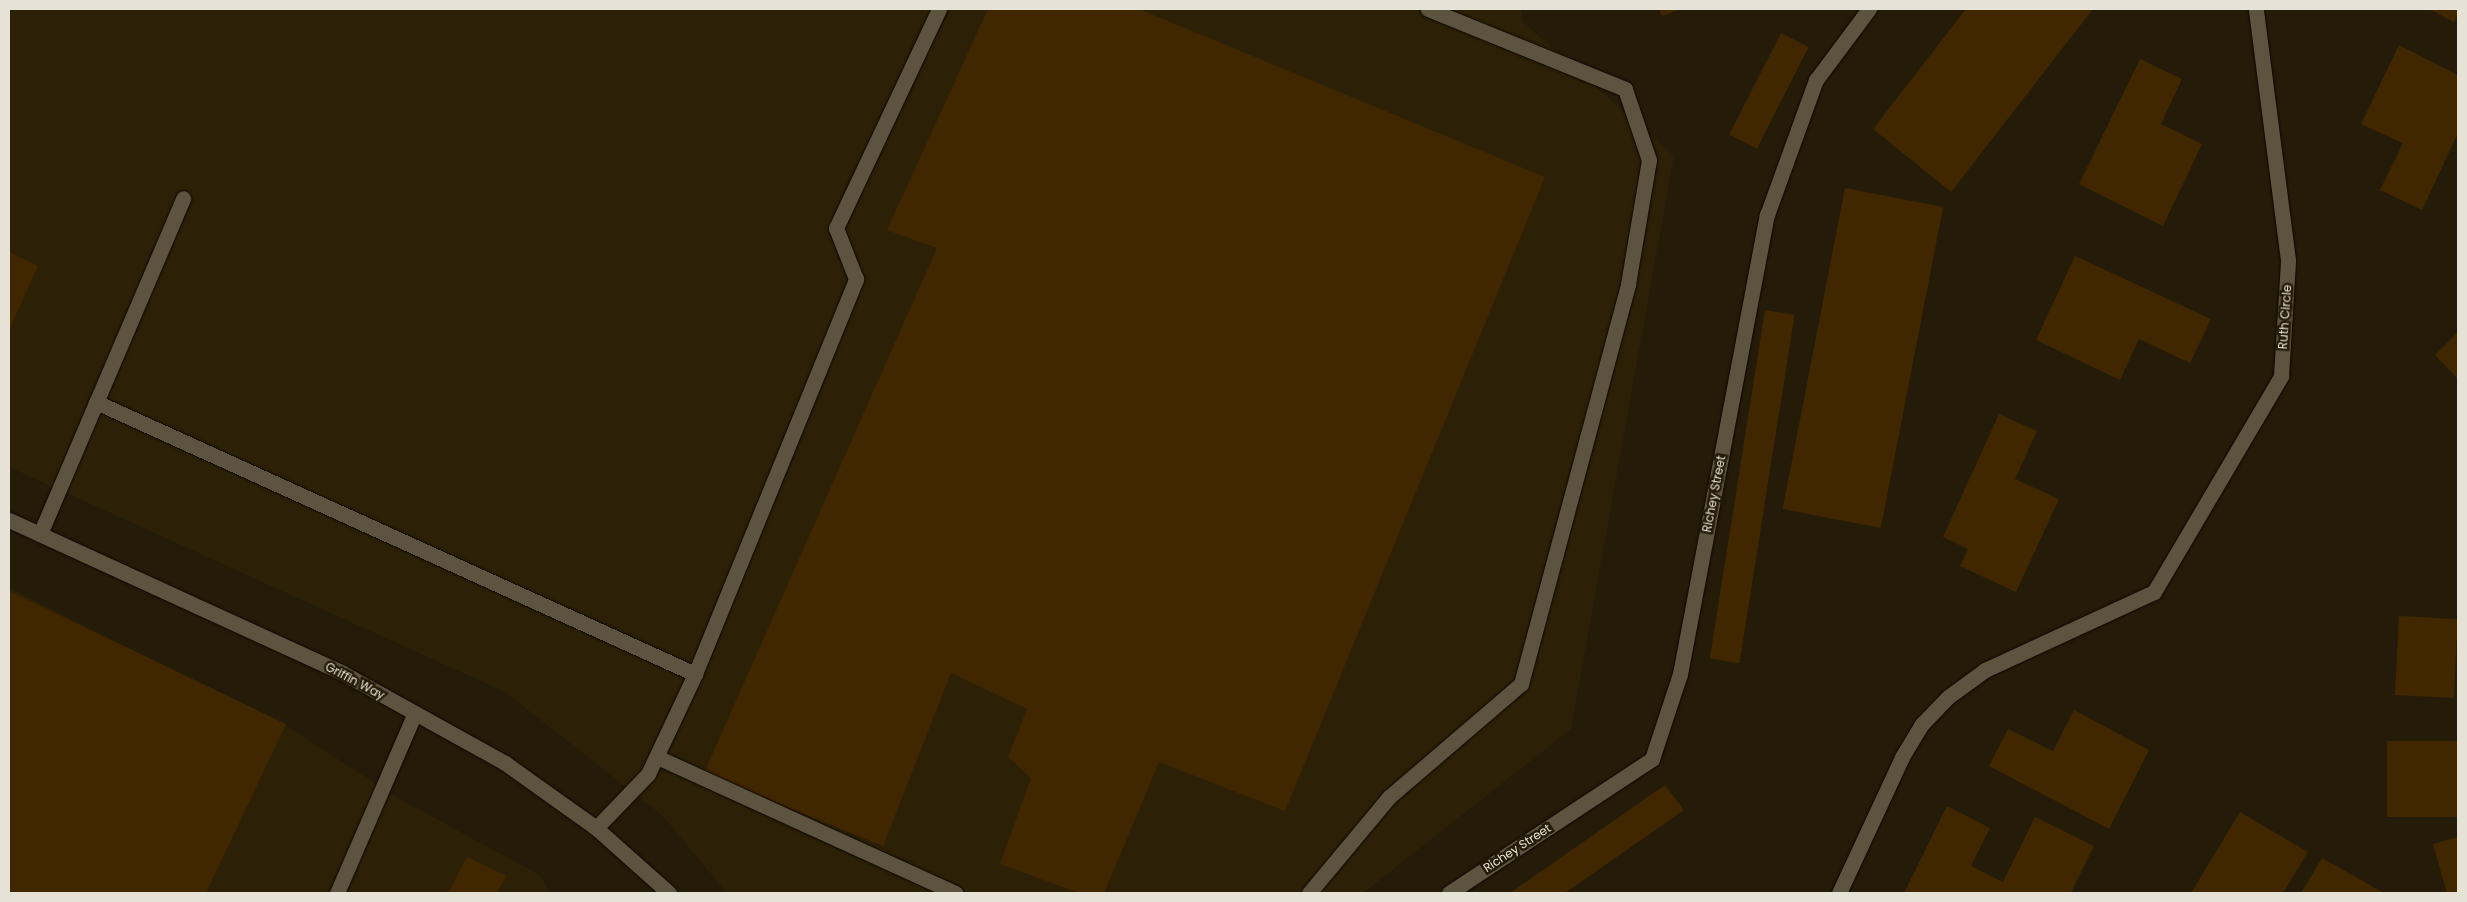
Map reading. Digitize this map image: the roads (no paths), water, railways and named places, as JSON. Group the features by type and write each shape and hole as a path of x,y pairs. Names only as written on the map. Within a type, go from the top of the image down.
{"street":[{"path":"596,828 648,774 695,674 856,279 836,228 939,9"},
{"name":"Richey Street","path":"1449,893 1652,759 1680,674 1767,214 1816,80 1869,9"},
{"name":"Ruth Circle","path":"1839,893 1902,757 1922,724 1948,697 1985,670 2154,592 2281,376 2288,260 2256,9"},
{"path":"1309,893 1389,797 1521,684 1628,284 1649,160 1625,88 1426,10"},
{"path":"40,534 183,198"},
{"path":"96,402 695,674"},
{"name":"Griffin Way","path":"9,520 341,672 505,762 596,828 669,893"},
{"path":"337,893 415,713"},
{"path":"656,757 956,893"}]}
